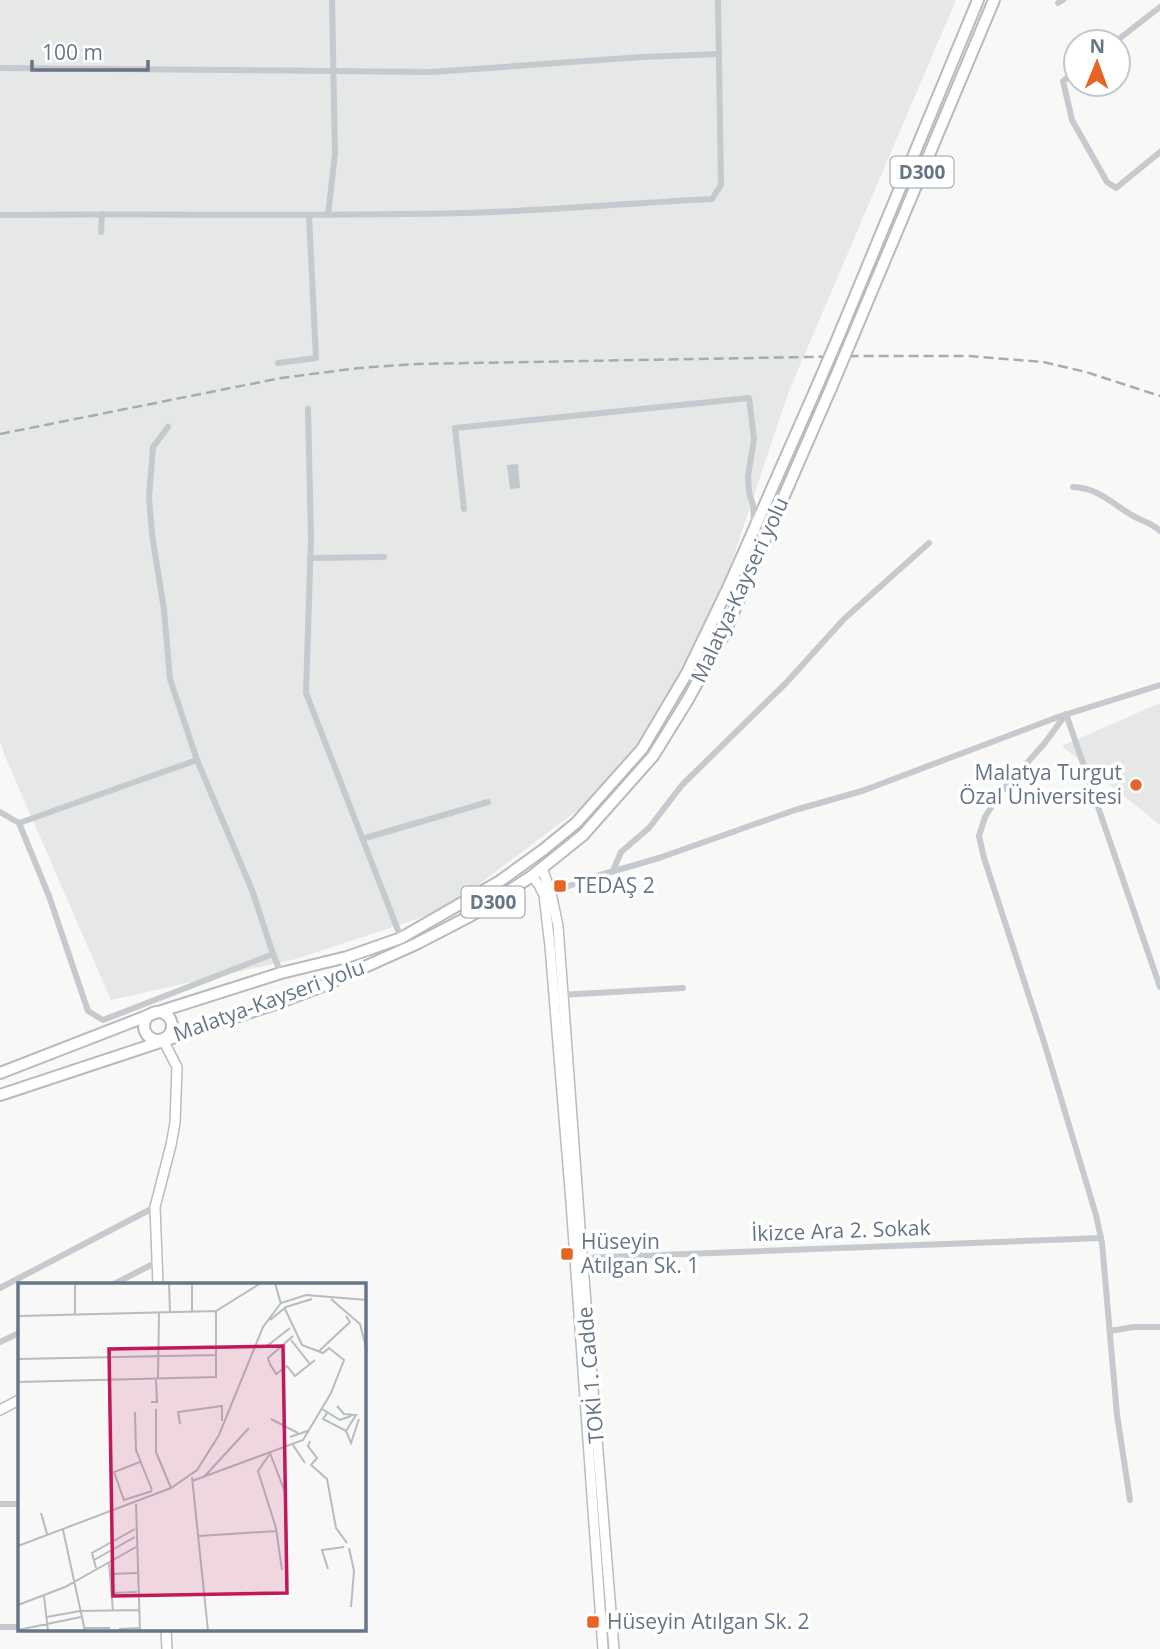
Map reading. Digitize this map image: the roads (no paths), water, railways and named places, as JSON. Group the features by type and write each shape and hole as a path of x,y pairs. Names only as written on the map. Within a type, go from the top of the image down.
{"highway":[{"name":"D300","path":"0,1073 152,1014 281,973 347,957 401,938 500,881 576,823 642,748 687,673 816,391 978,0"},
{"name":"Malatya-Kayseri yolu","path":"0,1095 320,987 416,944 470,916 532,876 583,835 653,756 723,636 831,388 994,0"},
{"path":"161,1013 172,1021 170,1035 163,1040 153,1040 146,1034 144,1024 152,1014 161,1013"}],"main road":[{"path":"542,868 547,894"},
{"path":"532,876 547,894"},
{"name":"TOKİ 1. Cadde","path":"547,894 582,1258 614,1649"},
{"name":"TOKİ 1. Cadde","path":"558,995 603,1649"},
{"path":"158,1283 155,1207 175,1123 177,1067 163,1040"},
{"path":"0,1410 18,1400"}],"street":[{"path":"328,215 335,154 332,0"},
{"path":"0,215 467,213 712,199 721,185 718,0"},
{"path":"1132,29 1160,7"},
{"path":"0,68 432,72 719,54"},
{"path":"1067,98 1072,120 1107,182 1116,188 1160,152"},
{"path":"102,214 102,232"},
{"path":"278,363 316,358 309,215"},
{"path":"464,509 455,428 749,398 754,439 748,476 755,526"},
{"path":"307,409 310,558 306,693 401,938"},
{"path":"168,427 153,447 149,497 170,679 197,760 252,890 281,973"},
{"path":"1073,487 1086,487 1100,494 1135,517 1153,524 1160,531"},
{"path":"613,871 621,852 649,828 682,785 786,683 844,620 929,542"},
{"path":"310,558 384,557"},
{"path":"547,894 795,810 862,791 1066,714 1160,685"},
{"path":"1066,714 1160,987"},
{"path":"1066,714 1044,744 1001,792 985,817 979,836 1096,1215 1101,1238 1117,1415 1130,1500"},
{"path":"19,823 197,760"},
{"path":"362,839 488,802"},
{"path":"0,812 19,823 88,1010 103,1020 273,954"},
{"path":"558,995 683,988"},
{"path":"0,1288 155,1207"},
{"name":"İkizce Ara 2. Sokak","path":"582,1258 1101,1238"},
{"path":"116,1283 157,1262"},
{"path":"1110,1331 1133,1327 1160,1327"},
{"path":"0,1342 18,1333"},
{"path":"0,1504 18,1503"},
{"path":"0,1627 18,1627"}],"railway":[{"path":"0,434 281,378 416,364 969,356 1043,362 1086,372 1160,396"}],"place":[{"name":"Malatya Turgut Özal Üniversitesi","path":"1136,785"},
{"name":"TEDAŞ 2","path":"560,886"},
{"name":"Hüseyin Atılgan Sk. 1","path":"567,1254"},
{"name":"Hüseyin Atılgan Sk. 2","path":"593,1622"}]}
